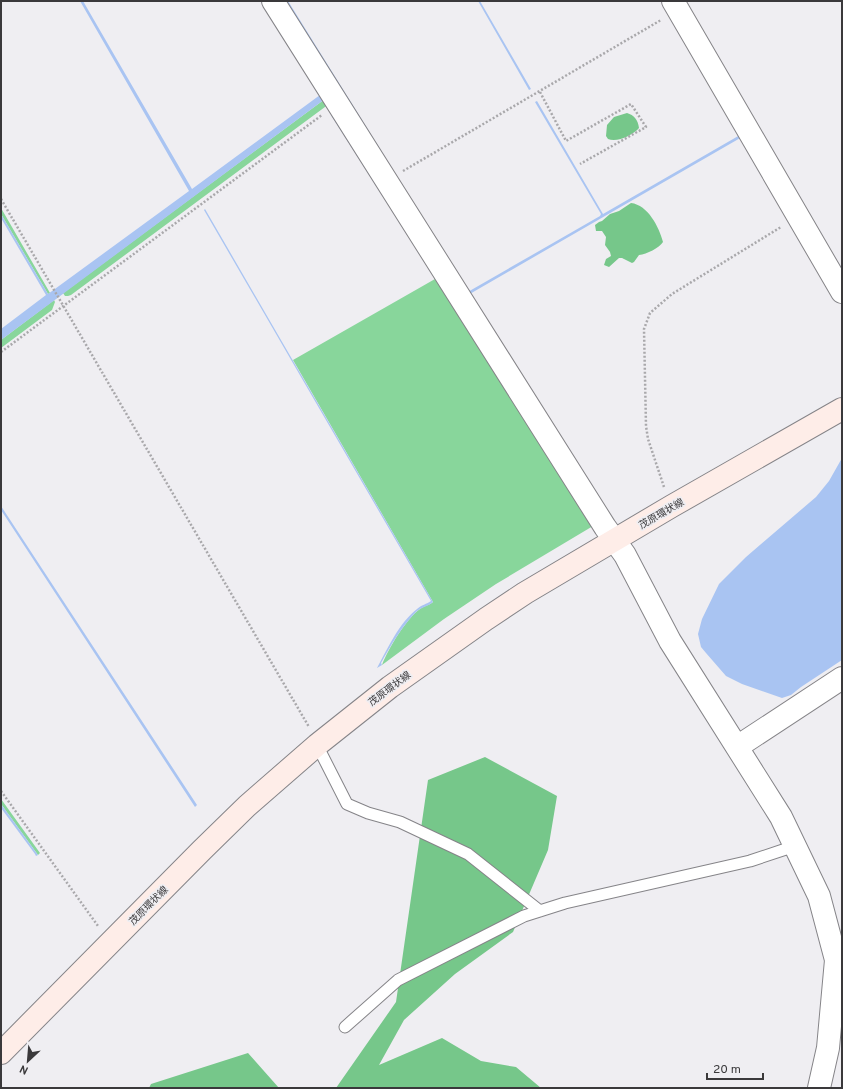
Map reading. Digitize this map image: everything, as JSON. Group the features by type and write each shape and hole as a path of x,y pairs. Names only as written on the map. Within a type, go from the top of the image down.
{"main road":[{"name":"茂原環状線","path":"1,1053 202,850 242,812 317,745 390,687 486,618 525,593 672,506 842,409"}],"street":[{"path":"273,1 600,520 625,555 670,641 781,817 819,896 839,959 828,1048 819,1088"},
{"path":"676,6 842,292"},
{"path":"737,746 842,678"}],"lane":[{"path":"317,745 347,804 368,814 400,822 468,854 540,911"},
{"path":"345,1027 398,980 524,916 565,903 750,861 795,846"}],"path":[{"path":"386,180 540,92 676,6"},
{"path":"540,92 566,141 631,104 646,128 580,164"},
{"path":"1,352 337,104"},
{"path":"1,199 184,510 306,723 317,745"},
{"path":"672,506 656,466 648,439 646,426 644,329 648,317 650,313 672,294 798,217"},
{"path":"1,791 110,944"}],"green space":[{"path":"325,99 329,104 71,295 65,296 63,293"},
{"path":"627,113 635,118 639,128 625,138 616,140 608,139 606,136 607,125 614,117"},
{"path":"631,203 648,212 659,230 663,242 652,250 639,255 632,263 619,258 609,267 604,265 606,259 611,256 605,245 606,237 602,231 596,231 595,225 610,214 619,211"},
{"path":"1,208 50,293 48,294 1,214"},
{"path":"435,279 593,526 496,584 444,619 382,665 388,651 403,627 420,609 433,602 293,360"},
{"path":"54,300 55,302 52,310 1,348 1,340"},
{"path":"485,757 557,796 548,850 513,932 455,974 404,1020 379,1065 442,1038 481,1061 516,1067 541,1088 336,1088 396,1002 428,780"},
{"path":"1,799 40,853 38,855 1,804"},
{"path":"248,1053 279,1088 149,1088 151,1084"}],"water":[{"path":"80,1 83,1 192,189 320,95 261,1 264,1 325,99 1,340 1,329 46,295 1,218 1,214 48,294 189,191"},
{"path":"286,1 288,1 390,165 389,165"},
{"path":"478,1 480,1 531,89 529,90"},
{"path":"537,101 603,214 740,135 742,137 468,295 466,293 600,216 601,214 535,102"},
{"path":"332,114 590,522 331,115"},
{"path":"205,209 433,602 417,611 402,629 381,663 382,665 377,668 394,636 405,621 419,608 431,601 204,210"},
{"path":"842,458 842,660 791,695 782,698 742,684 726,676 701,647 698,634 702,619 719,584 746,557 816,497 829,481"},
{"path":"1,506 197,805 195,807 1,510"},
{"path":"1,804 38,855 36,856 1,808"}]}
